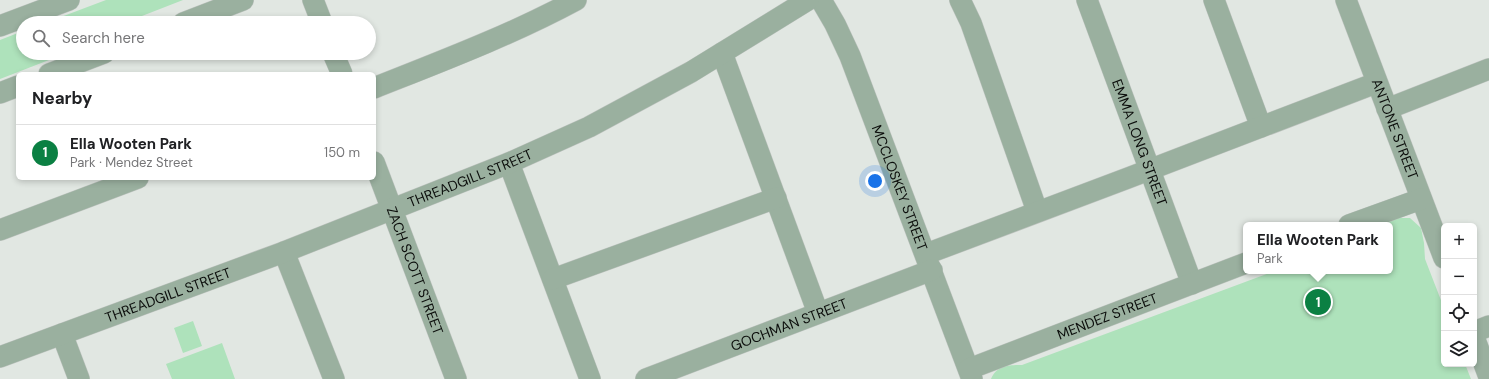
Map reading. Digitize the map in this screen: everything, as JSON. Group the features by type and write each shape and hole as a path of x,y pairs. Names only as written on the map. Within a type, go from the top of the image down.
{"street":[{"path":"27,16 69,0"},
{"path":"201,16 243,0"},
{"path":"313,0 319,16"},
{"path":"376,87 471,49 555,12 576,0"},
{"name":"THREADGILL STREET","path":"0,358 284,252 509,163 589,127 692,72 808,0"},
{"name":"MCCLOSKEY STREET","path":"821,0 835,24 850,56 971,374"},
{"path":"960,0 971,23 1037,211"},
{"name":"EMMA LONG STREET","path":"1087,0 1192,284"},
{"path":"1214,0 1261,127"},
{"name":"ANTONE STREET","path":"1346,0 1376,83 1441,250"},
{"path":"0,26 16,20"},
{"path":"722,53 818,313"},
{"path":"54,72 86,60"},
{"path":"337,60 341,72"},
{"path":"1387,109 1489,69"},
{"name":"GOCHMAN STREET","path":"646,379 818,313 1037,211 1149,170 1376,83"},
{"path":"0,93 16,87"},
{"path":"509,163 590,379"},
{"name":"ZACH SCOTT STREET","path":"376,167 456,379"},
{"path":"0,230 133,180"},
{"path":"553,279 776,198"},
{"path":"1357,222 1421,199"},
{"path":"284,252 334,379"},
{"name":"MENDEZ STREET","path":"971,374 1243,264"},
{"path":"1476,331 1489,326"},
{"path":"62,334 79,379"},
{"path":"1477,345 1489,377"}],"green space":[{"path":"106,0 183,0 142,16 64,16"},
{"path":"16,34 16,60 49,60 0,79 0,40"},
{"path":"1398,218 1410,218 1421,228 1425,259 1441,300 1441,367 1466,367 1471,379 991,379 1000,368 1013,365 1022,365 1267,274 1393,274 1393,222 1390,222"},
{"path":"193,321 202,346 183,353 174,328"},
{"path":"222,343 235,379 172,379 166,364"}],"place":[{"name":"Ella Wooten Park","path":"1318,302"}]}
